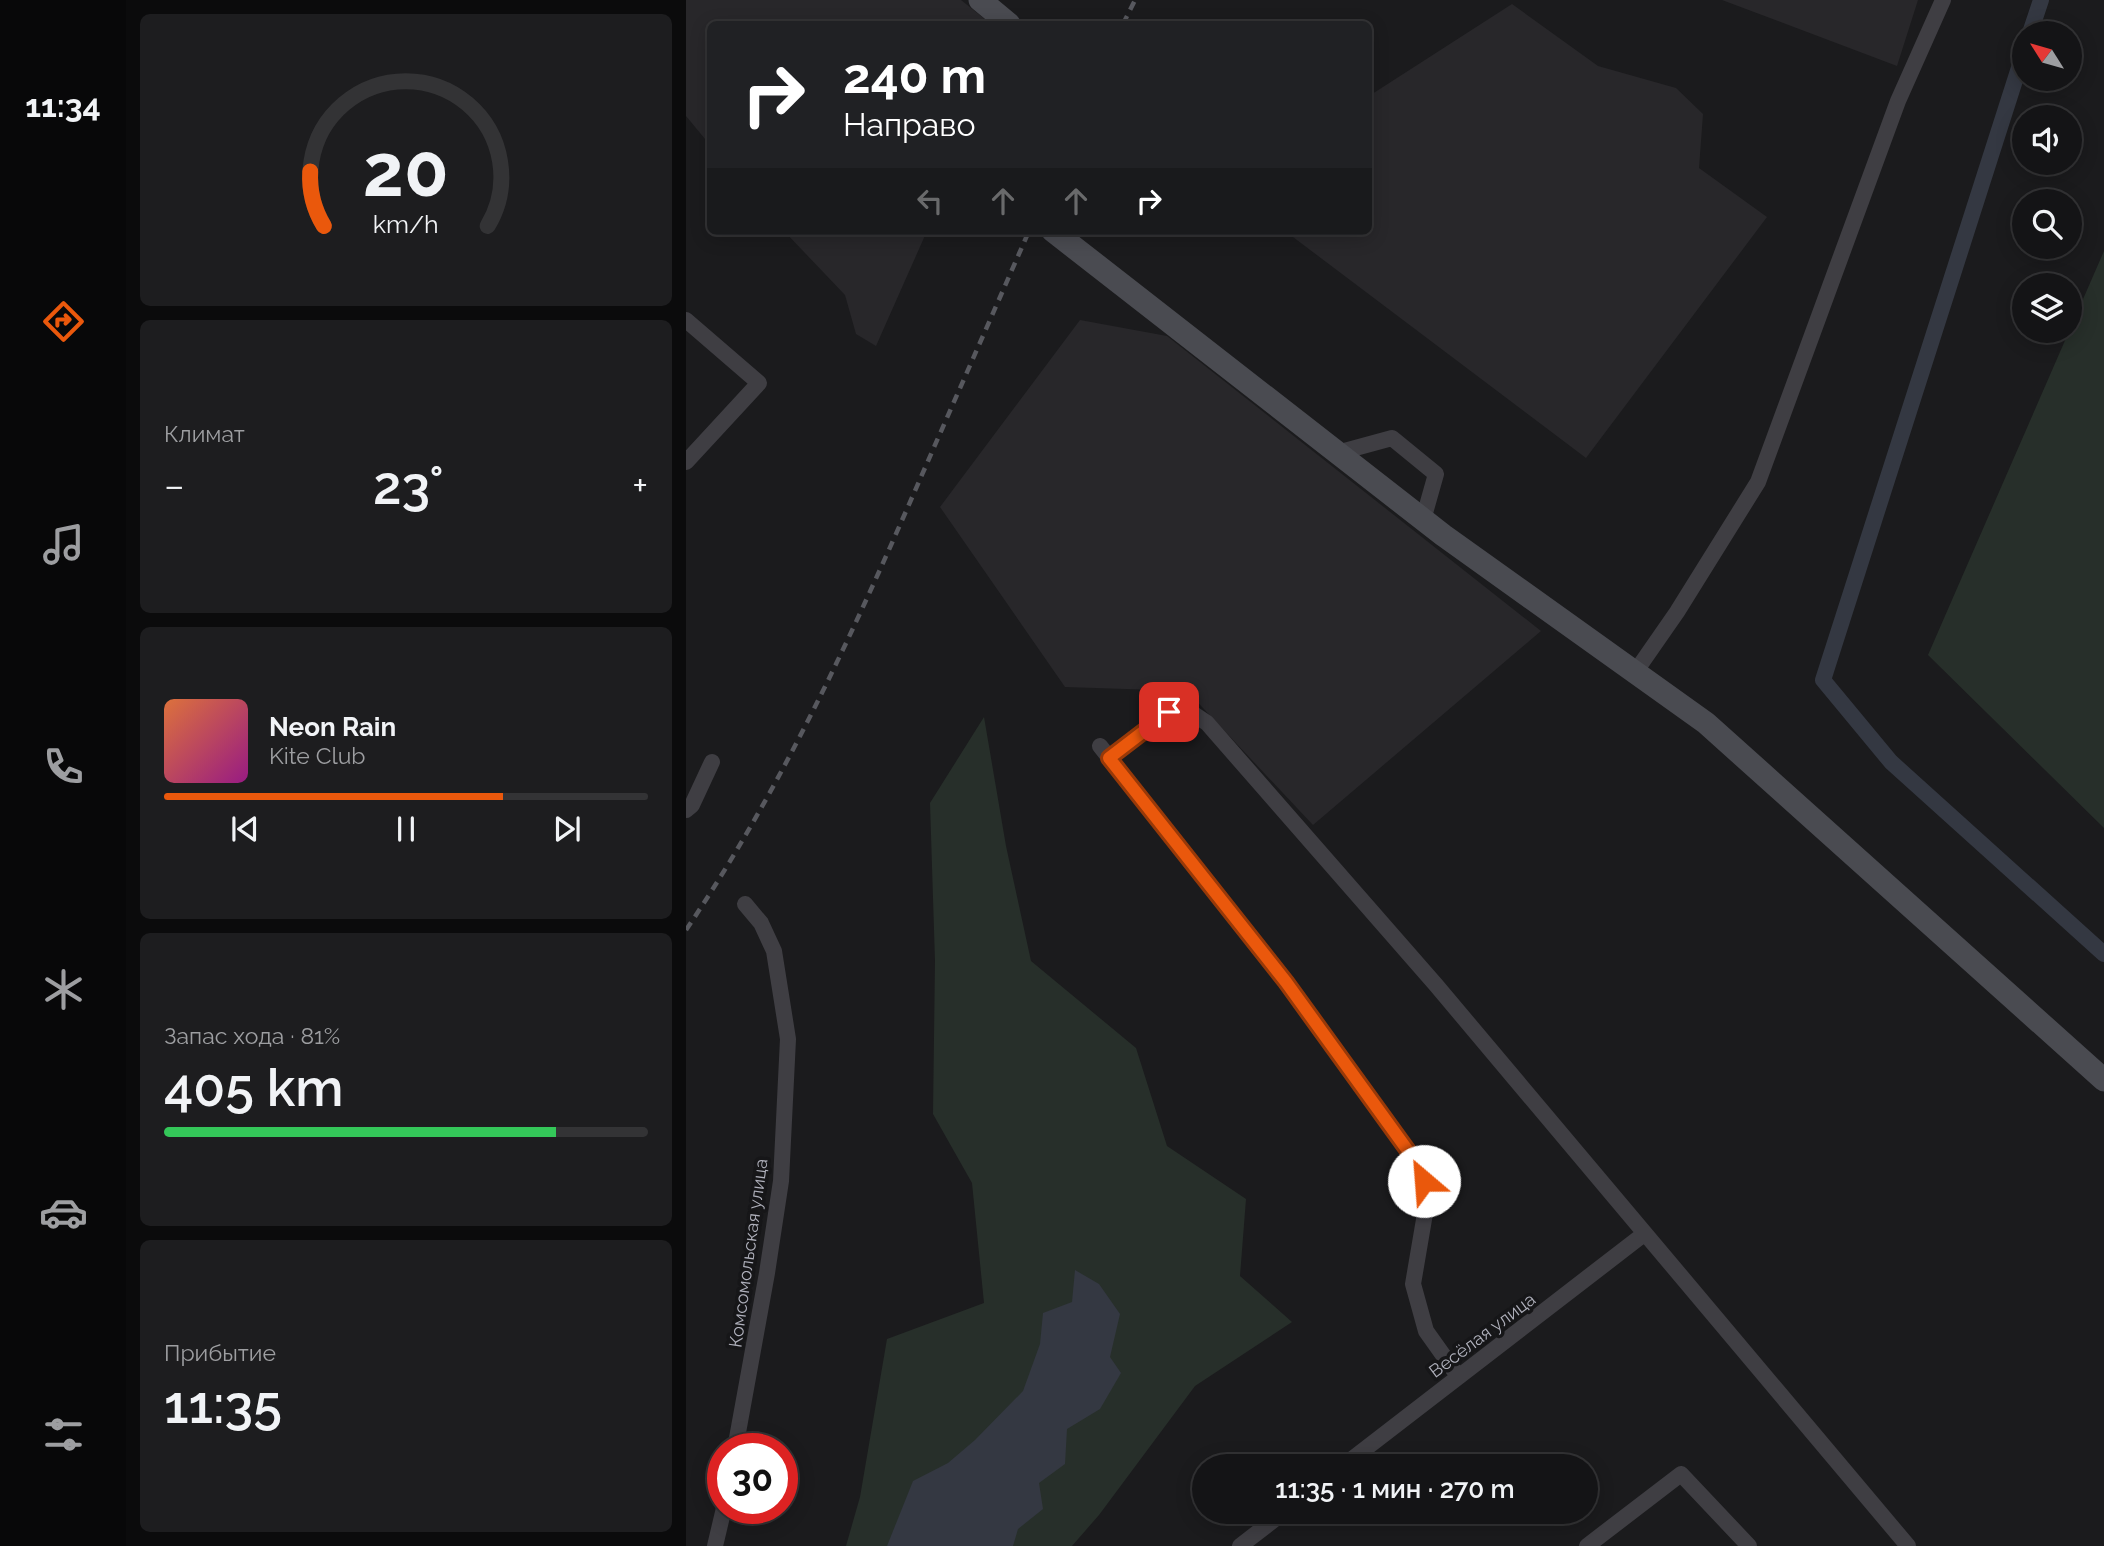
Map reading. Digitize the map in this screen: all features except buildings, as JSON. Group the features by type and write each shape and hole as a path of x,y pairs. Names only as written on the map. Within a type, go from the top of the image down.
{"main road":[{"path":"980,0 1005,21"},
{"path":"1058,235 1423,520 1706,723 2104,1080"}],"street":[{"path":"1636,671 1677,612 1758,482 1898,101 1943,0"},
{"path":"686,320 759,383 686,463"},
{"path":"1337,453 1392,438 1436,474 1423,520"},
{"path":"1458,1376 1426,1331 1413,1284 1428,1196 1419,1166 1286,982 1105,752 1169,712 1189,711 1207,723 1436,985 1908,1546"},
{"path":"686,810 692,805 712,762"},
{"name":"Комсомольская улица","path":"739,1433 781,1181 788,1040 774,951 761,923 745,904"},
{"name":"Весёлая улица","path":"1358,1454 1644,1234"},
{"path":"1587,1546 1681,1474 1749,1546"},
{"path":"715,1546 720,1524"},
{"path":"1240,1546 1268,1524"}],"shaded area":[{"path":"686,0 961,0 987,21 707,21 707,141 686,116"},
{"path":"1722,0 1918,0 1897,66"},
{"path":"1512,4 1598,66 1676,88 1703,114 1699,168 1767,217 1586,458 1290,235 1372,235 1372,94"},
{"path":"788,235 925,235 876,346 856,334 845,295"},
{"path":"2104,251 2104,828 1928,655 2064,343 2082,343 2082,302"},
{"path":"1080,320 1167,336 1541,631 1313,825 1187,691 1065,687 940,507"},
{"path":"984,717 1006,846 1031,961 1136,1048 1167,1146 1246,1199 1240,1276 1292,1322 1195,1386 1099,1515 1072,1546 846,1546 860,1497 887,1339 984,1303 972,1183 933,1114 935,961 930,803"},
{"path":"1075,1270 1099,1284 1120,1314 1110,1357 1121,1373 1100,1409 1067,1429 1065,1464 1039,1483 1043,1509 1018,1529 1013,1546 887,1546 913,1481 948,1463 975,1440 1023,1391 1040,1344 1043,1313 1072,1302"}],"waterway":[{"path":"2034,21 2041,0"},
{"path":"2012,90 1823,680 1891,762 2104,954"}],"railway":[{"path":"1124,21 1135,0"},
{"path":"686,930 751,825 810,717 889,550 1027,235"}],"route":[{"path":"1169,712 1109,758 1286,982 1419,1166 1424,1181"}]}
